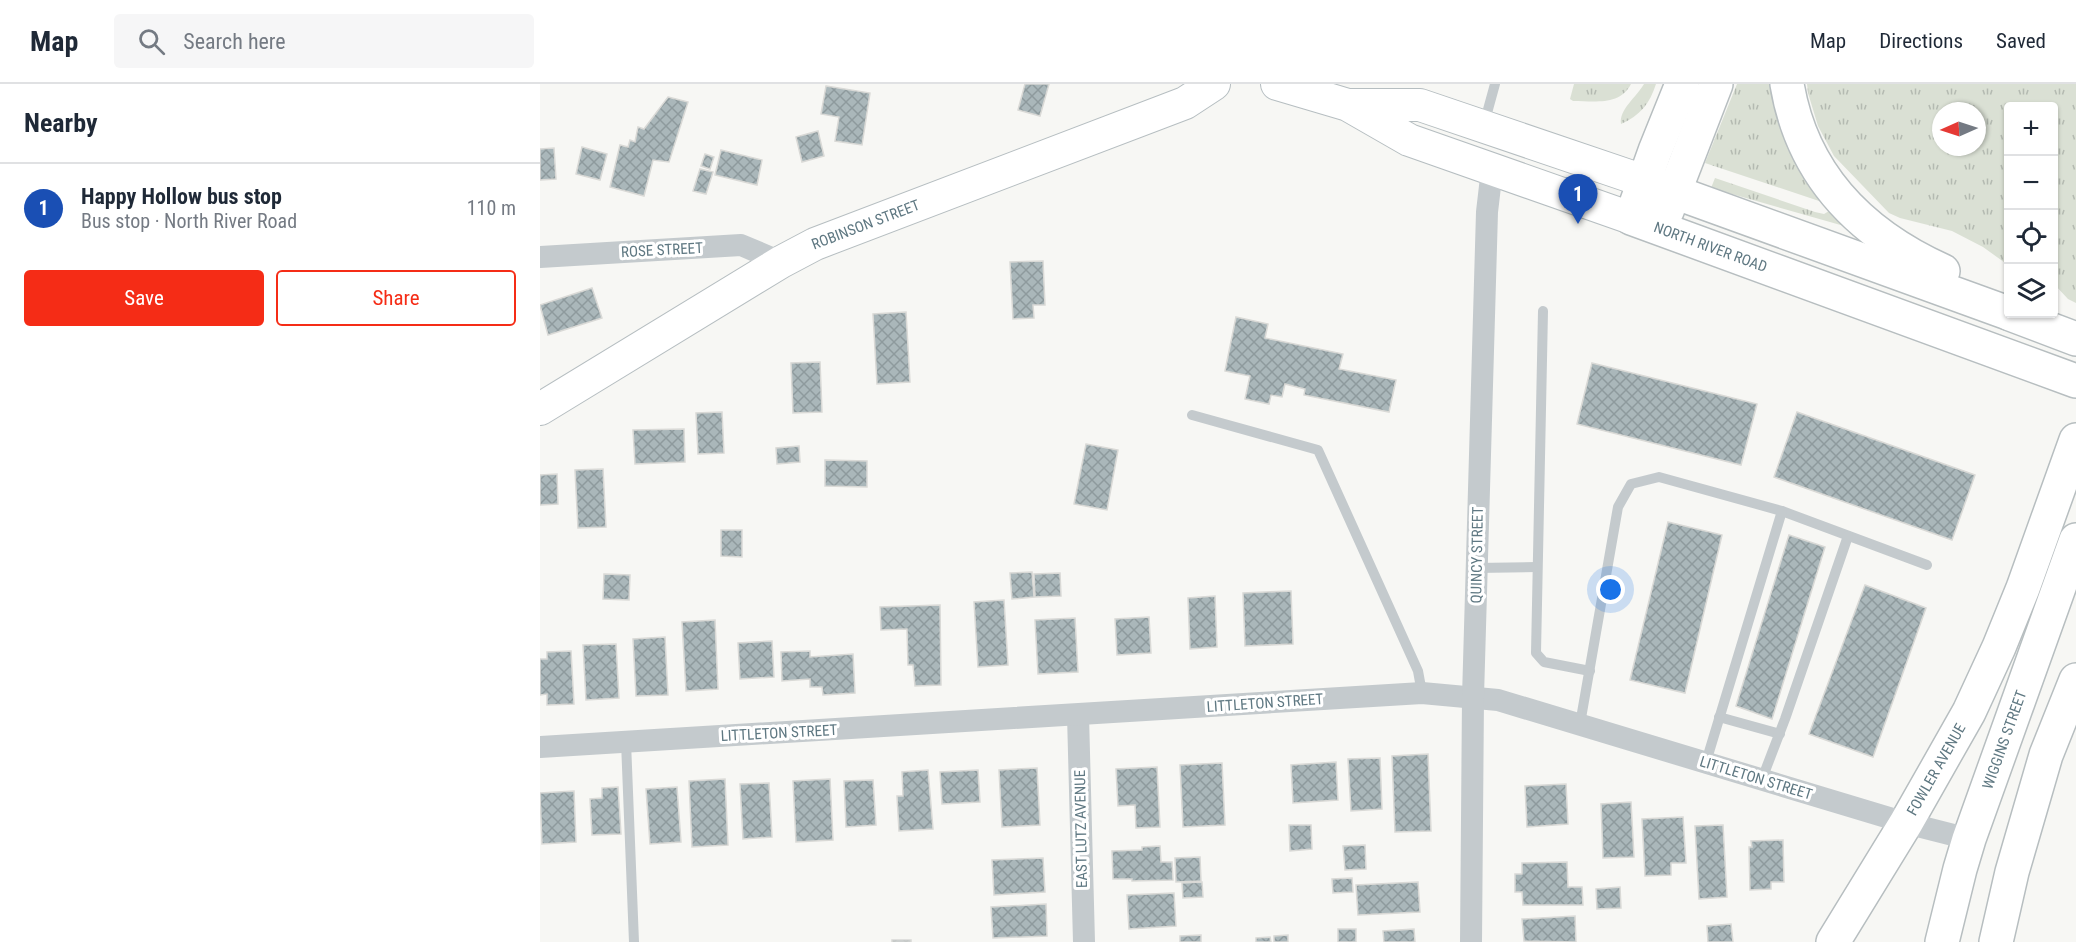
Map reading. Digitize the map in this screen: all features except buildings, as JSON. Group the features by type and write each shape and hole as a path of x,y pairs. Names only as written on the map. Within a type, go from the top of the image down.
{"main road":[{"path":"1661,229 1659,186 1682,84"},
{"path":"1631,218 1659,186 1716,84"},
{"path":"1787,84 1791,111 1804,144 1838,198 1887,240 1922,262 1983,289 2004,308"},
{"name":"NORTH RIVER ROAD","path":"1659,186 2004,311"},
{"name":"NORTH RIVER ROAD","path":"1631,218 2076,381"},
{"name":"NORTH RIVER ROAD","path":"2022,318 2076,339"},
{"name":"FOWLER AVENUE","path":"1833,942 1906,823 1969,712 2023,588 2072,452"},
{"name":"WIGGINS STREET","path":"1942,942 1960,869 2076,540"},
{"path":"1996,942 2012,872 2046,755 2076,680"}],"street":[{"name":"ROBINSON STREET","path":"540,409 781,262 815,244 1185,102 1214,84"},
{"name":"NORTH RIVER ROAD","path":"1277,84 1348,105 1409,140 1631,218"},
{"name":"NORTH RIVER ROAD","path":"1348,105 1420,105 1659,186"},
{"name":"QUINCY STREET","path":"1471,942 1476,568 1487,212 1492,169"},
{"name":"ROSE STREET","path":"540,257 741,245 781,262"},
{"name":"LITTLETON STREET","path":"540,747 1422,693 1498,700 1906,823 1970,840"},
{"name":"EAST LUTZ AVENUE","path":"1078,715 1084,942"}],"lane":[{"path":"1484,127 1494,84"},
{"path":"1543,311 1536,653 1544,662 1590,671"},
{"path":"1192,415 1318,450 1418,671 1422,693"},
{"path":"1580,724 1618,507 1631,484 1659,477 1782,511 1928,565"},
{"path":"1706,762 1782,511"},
{"path":"1762,779 1780,734 1848,536"},
{"path":"1476,568 1537,567"},
{"path":"1719,717 1780,734"},
{"path":"626,742 634,942"}],"green space":[{"path":"1574,84 1631,84 1620,96 1613,99 1573,101 1570,99"},
{"path":"1644,84 1656,84 1651,97 1639,113 1621,124 1625,108"},
{"path":"1737,84 1771,84 1778,121 1786,143 1802,173 1822,202 1705,163"},
{"path":"1807,84 2076,84 2076,303 2068,299 2058,288 2058,102 2004,102 2004,262 1983,247 1952,231 1889,213 1834,156 1818,126"},
{"path":"1715,178 1815,212 1824,214 1834,208 1844,226 1711,188"}],"place":[{"name":"Happy Hollow bus stop","path":"1578,224"}]}
